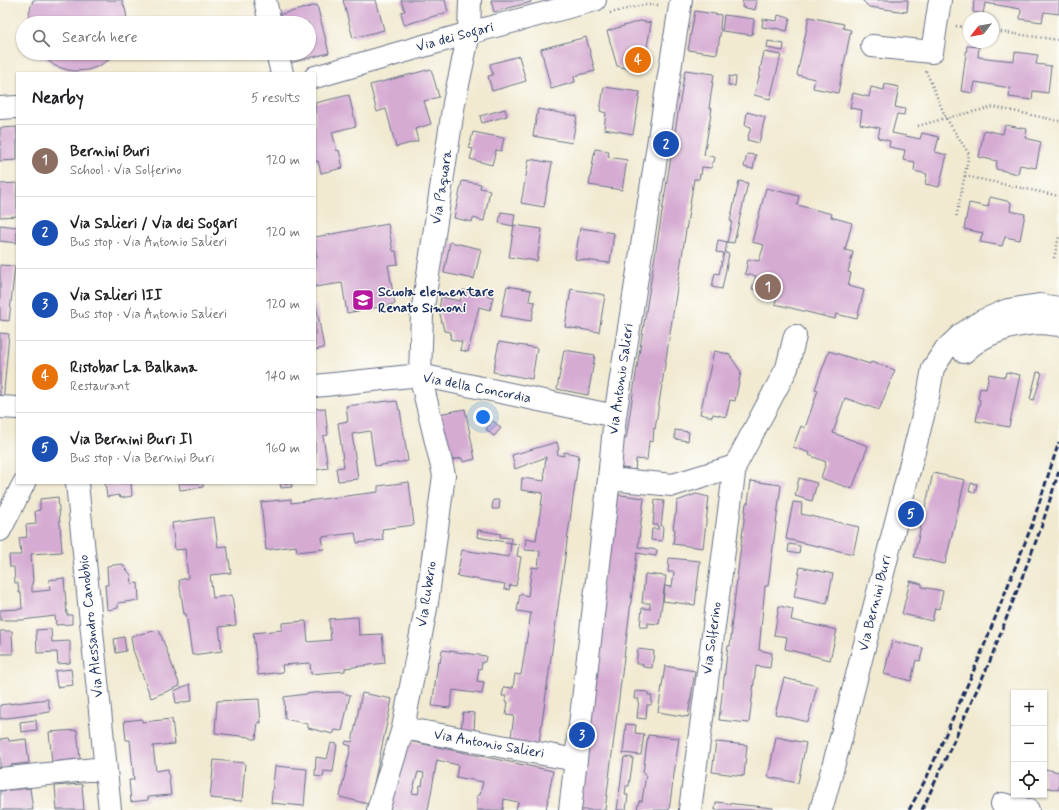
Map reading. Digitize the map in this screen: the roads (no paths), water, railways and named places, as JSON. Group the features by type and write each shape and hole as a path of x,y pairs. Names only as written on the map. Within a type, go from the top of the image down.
{"street":[{"path":"265,0 268,16"},
{"name":"Via Paquara","path":"420,375 422,314 454,103 469,33 470,0"},
{"name":"Via dei Sogari","path":"316,77 469,33 595,0"},
{"name":"Via Antonio Salieri","path":"570,810 615,416 681,0"},
{"path":"872,46 932,52 940,0"},
{"path":"279,60 282,72"},
{"path":"0,108 16,107"},
{"name":"Via Bernini Buri","path":"821,810 843,731 928,396 933,368 945,350 962,334 982,321 1008,310 1039,305 1059,308"},
{"name":"Via Bernini Buri","path":"928,396 954,362 970,347 988,335 1014,326 1040,323 1059,325"},
{"name":"Via Solferino","path":"690,810 735,466 787,368 795,336"},
{"name":"Via della Concordia","path":"316,386 420,375 615,416"},
{"name":"Via Ruberio","path":"378,810 403,728 427,603 444,475 420,375"},
{"path":"0,407 16,408"},
{"path":"609,479 673,485 735,466"},
{"path":"0,530 23,484"},
{"name":"Via Alessandro Canobbio","path":"77,484 110,810"},
{"name":"Via Antonio Salieri","path":"403,728 576,760"},
{"path":"0,779 105,768"},
{"path":"1002,804 1028,810"}],"railway":[{"path":"909,810 927,777 980,656 1032,525 1059,442"},
{"path":"922,810 990,661 1041,528 1059,471"}],"place":[{"name":"Ristobar La Balkana","path":"638,60"},
{"name":"Via Salieri / Via dei Sogari","path":"666,144"},
{"name":"Bernini Buri","path":"768,287"},
{"name":"Scuola elementare Renato Simoni","path":"363,300"},
{"name":"Via Bernini Buri II","path":"911,514"},
{"name":"Via Salieri III","path":"582,735"}]}
